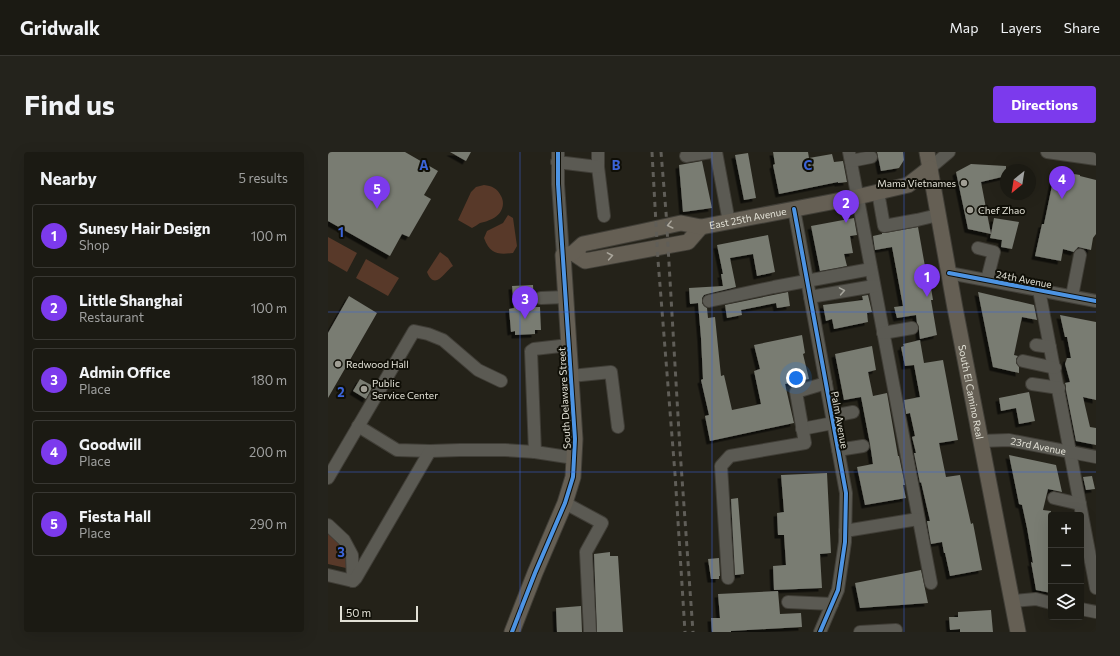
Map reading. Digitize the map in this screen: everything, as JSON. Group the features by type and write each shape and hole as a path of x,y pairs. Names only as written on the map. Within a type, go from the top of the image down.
{"main road":[{"name":"South El Camino Real","path":"926,152 1018,632"},
{"name":"East 25th Avenue","path":"568,254 583,244 681,222 701,227 908,185 930,168"},
{"name":"East 25th Avenue","path":"568,254 585,260 688,242 701,227"},
{"name":"South Delaware Street","path":"512,632 565,504 573,477 575,439 566,297 568,254"}],"street":[{"path":"598,152 598,167 604,216"},
{"path":"686,156 711,152"},
{"path":"716,152 729,222"},
{"path":"930,168 949,152"},
{"path":"1047,152 1096,158"},
{"path":"871,157 850,156 931,584"},
{"path":"558,157 598,167"},
{"name":"South Delaware Street","path":"558,157 568,254"},
{"path":"878,192 884,226 938,215"},
{"name":"Palm Avenue","path":"794,209 846,493 845,542 838,590 820,632"},
{"path":"978,248 994,252 987,280"},
{"path":"1072,296 1080,255"},
{"path":"709,301 871,269"},
{"name":"24th Avenue","path":"949,273 1096,301"},
{"path":"810,297 874,286"},
{"path":"1040,290 1071,451 1080,504 1085,551 1096,588"},
{"path":"540,298 566,297"},
{"path":"883,333 912,328"},
{"path":"328,478 414,330 443,340 478,370 501,381"},
{"path":"1036,344 1050,347"},
{"path":"535,452 531,351 534,349 569,345"},
{"path":"1023,360 1055,368"},
{"path":"571,376 611,372 618,427"},
{"path":"728,578 721,466 730,456 805,443 796,392 826,382"},
{"path":"1032,384 1059,388"},
{"path":"802,429 853,412"},
{"path":"358,426 397,450 505,450 535,452 574,458"},
{"name":"23rd Avenue","path":"981,441 1009,440 1096,457"},
{"path":"838,450 863,446"},
{"path":"353,581 430,451"},
{"path":"1054,498 1080,504"},
{"path":"565,504 602,523 586,552 590,632"},
{"path":"845,531 918,519"},
{"path":"328,525 344,540 352,555 353,581"},
{"path":"328,574 353,581"},
{"path":"1012,601 1036,600 1048,602"},
{"path":"788,602 832,604"},
{"path":"1084,610 1096,612"},
{"path":"860,632 896,630"}],"shaded area":[{"path":"484,185 492,187 498,191 502,199 503,206 498,215 472,228 458,220 471,192 476,187"},
{"path":"508,215 513,218 517,246 513,253 503,254 492,250 484,238 487,231 503,223"},
{"path":"328,237 357,253 347,272 328,261"},
{"path":"440,252 448,258 453,266 440,278 433,280 427,272"},
{"path":"366,259 399,278 388,296 356,278"},
{"path":"328,530 339,540 348,556 346,568 328,564"}],"building":[{"path":"328,152 405,152 438,171 424,195 431,199 409,237 402,234 390,256 328,221"},
{"path":"450,152 471,152 466,161"},
{"path":"773,152 808,152 809,158 832,154 834,162 843,161 847,182 838,182 779,194 773,165 775,164"},
{"path":"877,152 903,152 904,160 899,168 881,171"},
{"path":"748,153 756,198 744,200 735,155"},
{"path":"702,161 712,208 683,212 679,165"},
{"path":"971,164 1000,166 1000,177 981,182 991,234 968,229 956,172"},
{"path":"1055,171 1080,175 1096,180 1096,234 1093,238 1091,250 1078,247 1074,252 1063,249 1061,261 1035,256 1042,224 1044,224"},
{"path":"854,218 857,235 850,236 853,253 844,254 847,266 820,271 811,226"},
{"path":"994,218 1019,222 1012,249 1001,247 1002,240 990,238"},
{"path":"918,227 929,289 931,288 933,300 931,300 937,335 920,339 916,315 897,318 894,307 903,306 892,247 875,250 873,236"},
{"path":"768,235 775,272 757,276 753,254 730,258 736,287 707,294 702,298 702,303 707,308 708,318 715,317 721,376 724,375 732,410 761,404 754,371 760,369 754,345 802,335 805,353 803,354 809,379 785,384 794,423 710,441 705,416 709,415 701,380 703,379 698,303 690,304 689,288 723,286 721,274 723,274 717,245"},
{"path":"533,285 534,307 540,307 541,330 535,330 535,334 515,335 515,331 511,332 509,309 514,308 512,286"},
{"path":"788,292 790,306 777,308 776,303 741,310 742,315 727,318 725,305"},
{"path":"978,292 1034,305 1037,320 1022,317 1014,355 1018,356 1016,363 1019,367 1019,373 993,367"},
{"path":"868,295 872,312 867,313 868,322 834,329 832,319 826,321 823,305 863,300 862,296"},
{"name":"Redwood Hall","path":"349,296 377,313 328,398 328,333"},
{"path":"1060,315 1096,322 1096,400 1083,397 1090,427 1096,428 1096,445 1076,441 1065,383 1070,382 1065,364 1067,358 1071,358 1067,337 1065,337"},
{"path":"920,340 924,363 943,360 958,440 939,443 946,477 960,475 971,524 973,523 982,570 950,576 942,542 931,544 927,521 930,521 914,453 916,453 912,437 915,436 910,413 906,414 904,400 920,397 914,365 905,366 901,347 904,346 903,344"},
{"path":"872,346 876,370 868,372 873,396 887,393 898,456 905,485 903,485 906,498 865,505 857,467 873,464 861,397 844,400 835,354"},
{"name":"Public Service Center","path":"360,379 373,386 366,399 353,391"},
{"path":"1029,392 1035,421 1019,424 1016,408 1001,411 999,398"},
{"path":"1009,455 1056,465 1062,492 1048,489 1043,510 1051,511 1048,512 1048,592 1036,590 1027,528 1022,505 1019,504"},
{"path":"827,473 831,553 820,554 822,588 774,590 773,566 786,565 784,535 778,535 777,513 784,512 781,475"},
{"path":"1092,476 1095,489 1086,490 1083,477"},
{"path":"738,498 744,574 735,575 731,499"},
{"path":"610,552 610,556 618,556 623,632 597,632 594,554"},
{"path":"719,558 719,579 711,579 708,559"},
{"path":"921,570 928,603 860,608 855,583"},
{"path":"778,591 780,614 801,613 802,627 712,632 711,618 720,618 718,594"},
{"path":"581,606 582,632 557,632 556,608"},
{"path":"991,610 993,632 960,632 960,629 950,630 949,617 958,617 958,612"}],"railway":[{"path":"652,152 658,260 675,474 685,632"},
{"path":"661,152 693,632"}],"cycle path":[{"path":"512,632 565,503 573,477 575,439 558,184 558,152"},
{"path":"794,209 846,493 845,542 838,590 820,632"},
{"path":"949,273 1096,301"}],"place":[{"name":"Mama Vietnames","path":"964,183"},
{"name":"Goodwill","path":"1062,199"},
{"name":"Fiesta Hall","path":"377,209"},
{"name":"Chef Zhao","path":"970,210"},
{"name":"Little Shanghai","path":"846,223"},
{"name":"Sunesy Hair Design","path":"927,297"},
{"name":"Admin Office","path":"525,319"},
{"name":"Redwood Hall","path":"338,364"},
{"name":"Public Service Center","path":"364,389"}]}
